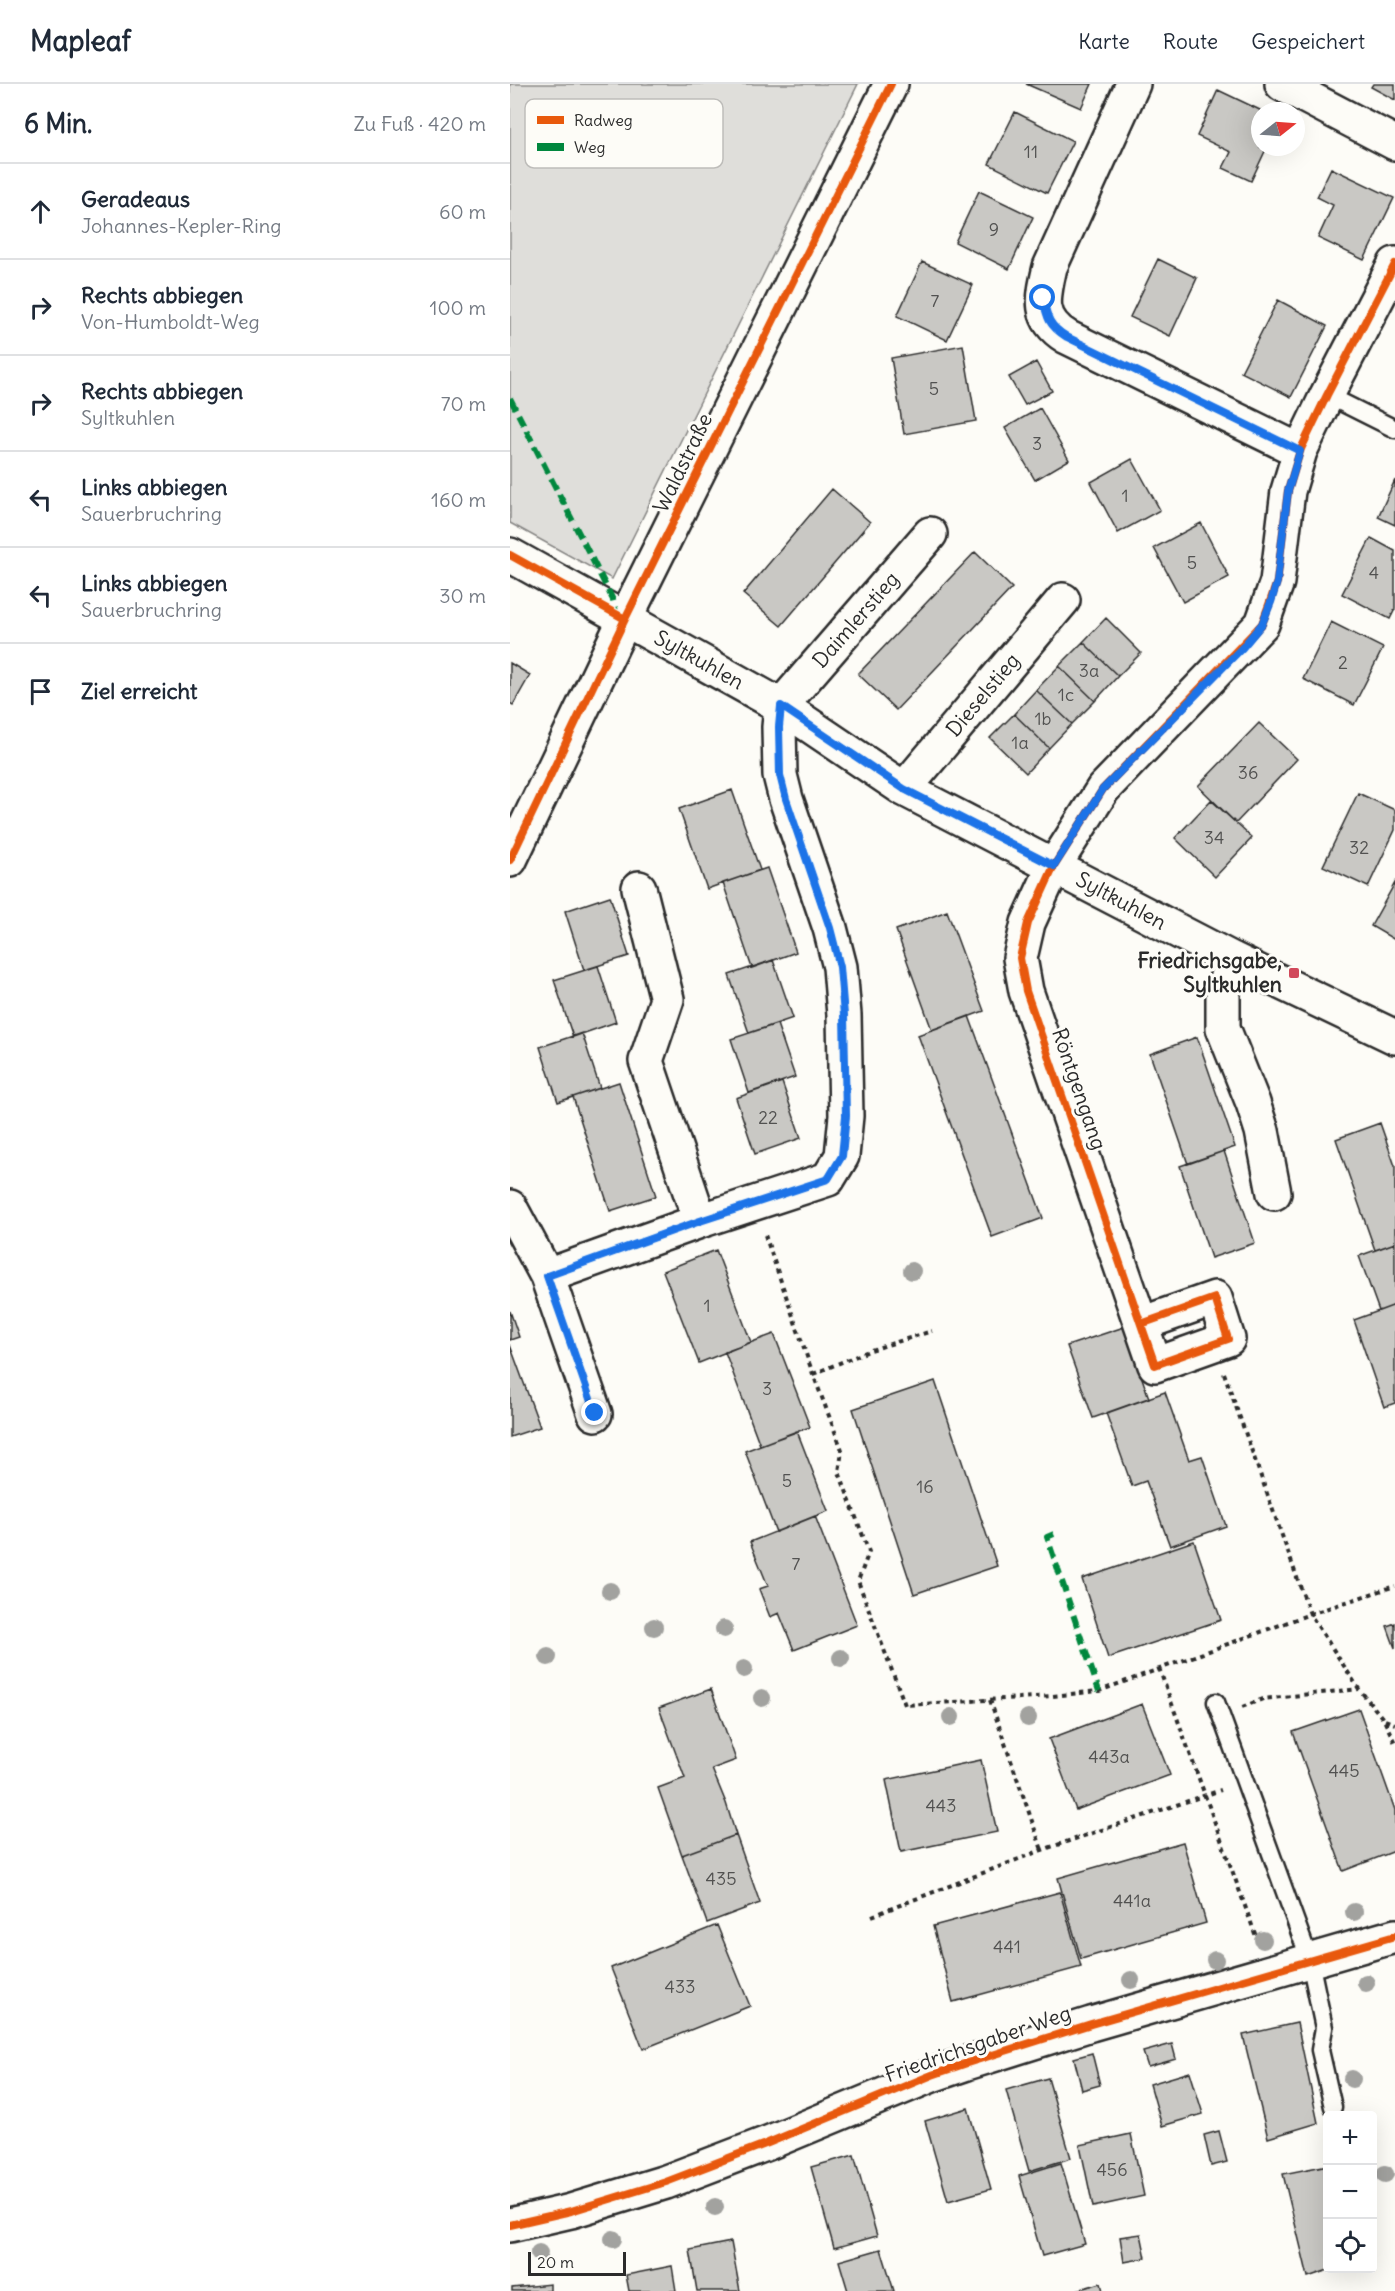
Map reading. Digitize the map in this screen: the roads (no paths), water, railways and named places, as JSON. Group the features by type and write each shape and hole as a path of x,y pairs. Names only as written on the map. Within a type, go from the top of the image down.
{"street":[{"name":"Waldstraße","path":"510,860 626,619 891,84"},
{"path":"1133,84 1050,267 1043,298 1046,316 1054,330 1067,337 1300,451"},
{"path":"1282,84 1395,143"},
{"name":"Röntgengang","path":"1141,1324 1215,1298 1228,1339 1155,1365 1026,991 1020,958 1028,923 1054,866 1103,789 1262,624 1277,582 1288,491 1300,451 1395,264"},
{"name":"Daimlerstieg","path":"781,706 930,534"},
{"name":"Syltkuhlen","path":"510,555 781,706 904,789 1232,959 1395,1037"},
{"name":"Dieselstieg","path":"904,789 1063,600"},
{"path":"547,1276 700,1221 828,1179 842,1156 846,1116 844,1015 840,967 830,928 780,775 781,706"},
{"path":"639,888 668,999 646,1061 700,1221"},
{"path":"1232,959 1223,990 1223,1028 1262,1131 1274,1193"},
{"path":"510,1207 547,1276 595,1413"},
{"name":"Friedrichsgaber Weg","path":"510,2225 571,2211 666,2182 958,2066 1091,2024 1395,1936"}],"lane":[{"path":"1327,395 1395,429"},
{"path":"1219,1709 1310,1961 1324,2028 1320,2050 1333,2107"}],"place":[{"name":"Friedrichsgabe, Syltkuhlen","path":"1294,973"}]}
